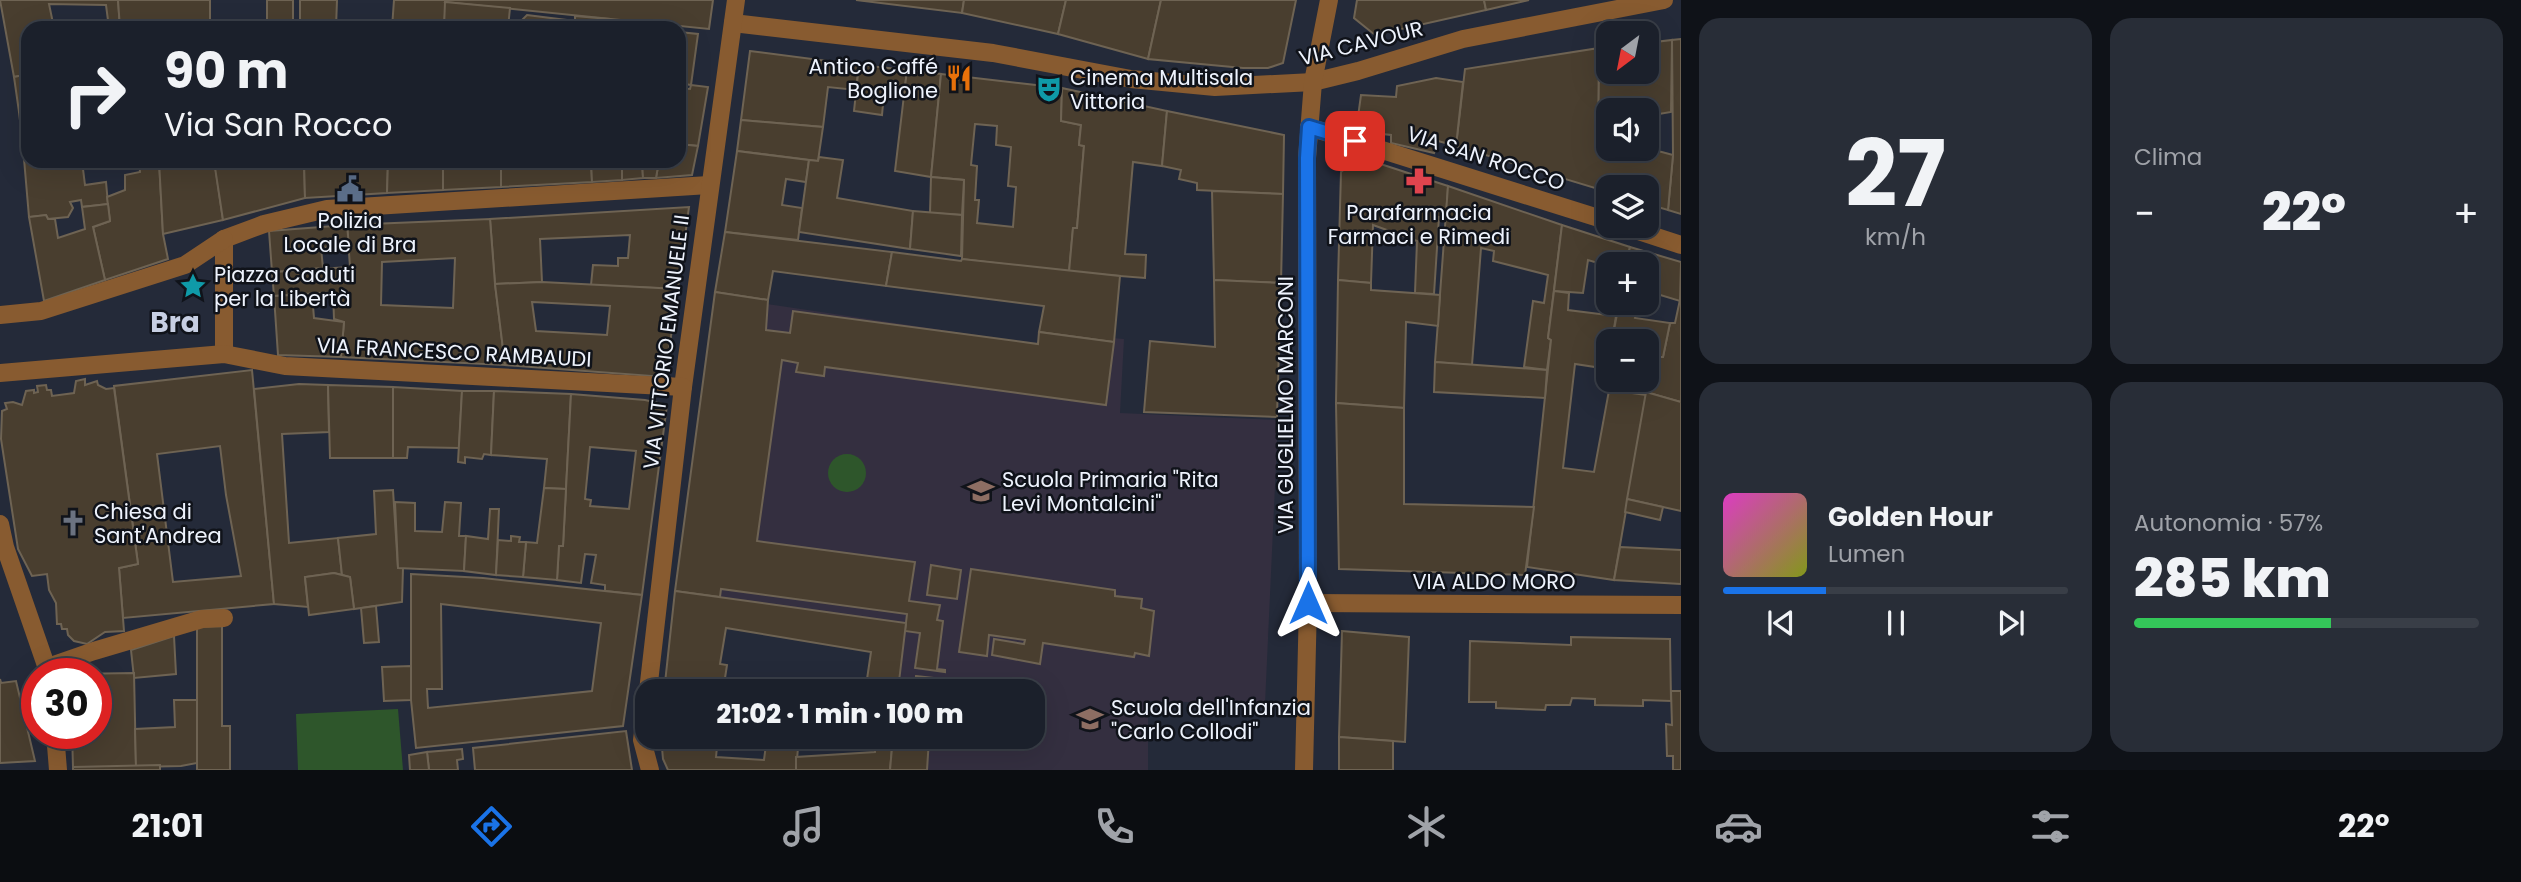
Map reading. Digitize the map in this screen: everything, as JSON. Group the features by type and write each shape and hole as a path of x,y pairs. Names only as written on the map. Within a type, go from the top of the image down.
{"street":[{"name":"VIA VITTORIO EMANUELE II","path":"650,679 682,387 736,0"},
{"name":"VIA GUGLIELMO MARCONI","path":"1304,770 1308,603 1309,127 1313,82 1329,0"},
{"name":"VIA CAVOUR","path":"733,23 993,53 1131,79 1215,87 1313,82 1463,39 1664,0"},
{"name":"VIA SAN ROCCO","path":"1309,127 1596,217"},
{"path":"0,315 41,311 185,265 223,239 264,224 327,209 709,185"},
{"path":"1659,237 1681,244"},
{"path":"0,373 224,354 223,239"},
{"name":"VIA FRANCESCO RAMBAUDI","path":"224,354 285,366 682,387"},
{"path":"0,524 5,547 44,658"},
{"name":"VIA ALDO MORO","path":"1308,603 1681,605"},
{"path":"78,658 202,618 224,618"},
{"path":"56,749 58,770"},
{"name":"VIA VITTORIO EMANUELE II","path":"644,749 650,770"}],"shaded area":[{"name":"Scuola Primaria \"Rita Levi Montalcini\"","path":"714,296 1037,344 1039,332 1124,339 1120,413 1278,420 1265,704 1148,701 1148,770 890,770 892,749 1045,749 1045,679 900,679 906,623 675,591"}],"green space":[{"path":"847,454 861,459 866,473 861,487 847,492 833,487 828,473 833,459"},
{"path":"398,709 403,770 298,770 296,714"}],"building":[{"path":"0,0 118,0 120,21 108,21 106,5 49,4 53,21 21,21 21,76 14,77"},
{"path":"118,0 210,0 210,21 120,21"},
{"path":"267,0 293,0 293,21 267,21"},
{"path":"300,0 337,0 336,21 300,21"},
{"path":"394,0 446,0 444,21 392,21"},
{"path":"713,0 709,29 686,27 686,21 631,21 445,2"},
{"path":"856,0 964,0 962,13"},
{"path":"964,0 1066,0 1058,34 962,13"},
{"path":"1066,0 1161,0 1148,59 1058,34"},
{"path":"1161,0 1296,0 1283,63 1268,68 1243,68 1148,59"},
{"path":"1357,0 1484,0 1486,10 1375,35 1354,18"},
{"path":"1484,0 1529,0 1486,10"},
{"path":"445,2 510,8 509,21 444,21"},
{"path":"527,15 575,21 521,21"},
{"path":"575,16 609,19 575,21"},
{"path":"686,33 698,34 691,85 686,84"},
{"path":"1681,39 1681,214 1668,210 1673,155 1672,40"},
{"path":"1672,40 1671,112 1659,114 1659,98 1598,98 1598,84 1659,84 1659,42"},
{"path":"1596,48 1596,84 1599,84 1598,98 1596,98 1596,161 1659,161 1659,151 1673,155 1668,210 1659,207 1659,175 1596,175 1596,188 1456,146 1465,69"},
{"path":"750,51 859,65 856,90 828,87 823,127 741,120"},
{"path":"859,65 907,70 904,95 884,93 882,115 854,111"},
{"path":"907,70 941,74 931,177 895,171"},
{"path":"941,74 1062,88 1061,121 1081,125 1079,145 1084,146 1077,228 1073,228 1069,272 962,259 964,180 931,177","holes":["975,124 997,126 996,145 1011,147 1008,186 1016,187 1013,227 977,223 977,166 971,165"]},
{"path":"21,76 21,112 19,112 14,77"},
{"path":"1436,78 1463,82 1456,146 1438,141 1434,153 1391,143 1391,135 1356,131 1361,95 1396,97 1397,86"},
{"path":"691,85 708,87 698,146 686,145 686,89 690,89"},
{"path":"1062,88 1167,111 1162,166 1133,162 1125,254 1146,255 1145,278 1069,272 1073,228 1077,228 1084,146 1079,145 1081,125 1061,121"},
{"path":"1167,111 1284,135 1283,194 1197,190 1197,183 1179,179 1181,170 1162,166"},
{"path":"741,120 823,127 818,161 737,151"},
{"path":"686,145 698,146 692,175 656,178 658,168 686,168"},
{"path":"737,151 809,160 806,182 786,179 782,205 802,208 798,240 725,232"},
{"path":"819,157 843,160 837,198 913,211 910,249 799,232 809,160 818,161"},
{"path":"1359,157 1448,186 1446,218 1439,217 1434,294 1415,293 1417,241 1373,225 1371,283 1338,280 1341,172"},
{"path":"25,168 83,168 85,185 106,182 108,204 82,207 81,200 70,202 73,208 68,217 29,217"},
{"path":"140,168 159,168 163,234 168,259 105,280 93,227 110,221 107,197 125,190 125,175 140,172"},
{"path":"159,168 215,168 223,220 163,234"},
{"path":"215,168 304,168 305,198 223,220"},
{"path":"304,168 388,168 387,193 305,198"},
{"path":"388,168 443,168 443,190 387,193"},
{"path":"443,168 501,168 501,187 443,190"},
{"path":"501,168 591,168 592,182 501,187"},
{"path":"591,168 622,168 622,180 592,182"},
{"path":"622,168 642,168 643,178 622,180"},
{"path":"642,168 658,168 656,178 643,178"},
{"path":"931,177 964,180 962,215 930,213"},
{"path":"1448,186 1562,225 1548,338 1551,340 1547,370 1524,367 1533,301 1544,303 1548,275 1493,261 1494,251 1481,248 1472,365 1435,362"},
{"path":"1212,191 1283,194 1281,283 1214,280"},
{"path":"108,204 110,221 93,227 105,280 44,301 29,217 46,215 48,219 55,219 58,238 85,229 82,207"},
{"path":"689,207 678,289 591,285 593,265 618,266 618,258 628,258 630,235 540,239 542,282 495,284 490,219"},
{"path":"913,211 962,215 961,256 910,249"},
{"path":"490,219 505,365 341,357 344,322 334,319 333,292 274,296 272,272 350,267 347,225","holes":["455,258 453,308 381,305 382,262"]},
{"path":"347,225 349,246 321,248 323,268 272,272 269,231"},
{"path":"1562,225 1630,247 1629,252 1596,252 1596,262 1588,260 1583,293 1554,291"},
{"path":"725,232 892,252 886,286 773,271 768,300 715,292"},
{"path":"1630,247 1647,252 1629,252"},
{"path":"892,252 1120,276 1114,342 1039,332 1044,306 886,286"},
{"path":"1659,256 1681,262 1680,301 1659,295"},
{"path":"1214,280 1281,283 1277,417 1144,412 1150,341 1215,347"},
{"path":"1338,280 1371,283 1371,290 1440,295 1438,326 1406,322 1404,408 1336,403"},
{"path":"542,282 678,289 665,377 505,365 495,284","holes":["532,302 610,306 607,335 536,331"]},
{"path":"1554,291 1569,293 1568,310 1616,316 1614,329 1596,329 1596,367 1575,364 1563,468 1594,472 1609,392 1646,395 1614,580 1527,567 1551,340 1548,338"},
{"path":"715,292 768,300 766,330 790,333 793,311 1038,344 1039,332 1114,342 1106,405 825,367 824,376 796,372 798,363 782,360 757,541 915,562 909,601 940,605 937,620 943,621 937,669 945,672 915,668 920,633 905,631 907,614 721,589 720,597 675,591"},
{"path":"312,294 314,318 344,322 341,357 278,355 274,296"},
{"path":"1681,295 1681,402 1649,393 1659,392 1659,357 1663,357 1670,323 1675,323"},
{"path":"1617,315 1636,315 1635,318 1670,323 1663,357 1659,357 1659,329 1614,329"},
{"path":"1435,362 1547,370 1545,398 1434,392"},
{"path":"252,370 274,604 123,618 119,568 138,564 114,386","holes":["220,446 241,576 173,582 157,454"]},
{"name":"Chiesa di Sant'Andrea","path":"85,379 85,385 97,381 98,385 106,389 114,388 138,564 119,568 124,631 105,632 87,644 74,641 68,635 67,629 62,629 61,624 57,624 56,603 49,590 47,574 32,576 18,549 1,439 2,411 7,409 5,403 22,405 26,391 38,392 37,386 46,385 52,396 74,393 76,381"},
{"path":"299,384 328,385 329,432 282,434 289,543 338,538 342,575 334,573 305,577 308,607 274,604 254,389"},
{"path":"328,385 393,387 393,458 330,458"},
{"path":"393,387 462,391 459,448 408,447 407,458 393,458"},
{"path":"462,391 494,391 491,455 484,454 482,459 465,457 465,463 458,462"},
{"path":"494,391 571,394 566,489 544,488 547,459 491,455"},
{"path":"1646,392 1681,402 1681,511 1627,499"},
{"path":"571,394 645,400 667,405 642,595 605,591 605,585 591,583 596,555 585,554 581,583 557,580 559,546 563,546","holes":["590,447 636,451 629,509 590,506 591,500 585,499"]},
{"path":"1336,403 1404,408 1404,504 1534,507 1525,575 1339,569"},
{"path":"544,488 566,489 563,546 559,546 557,580 523,577 526,542 537,543"},
{"path":"393,490 398,568 403,568 402,602 354,609 350,577 342,575 338,538 376,534 374,491"},
{"path":"1627,499 1663,507 1660,520 1625,512"},
{"path":"395,502 415,503 415,531 442,532 445,502 461,503 459,536 466,536 464,571 398,568"},
{"path":"490,509 499,509 496,575 464,571 466,536 488,539"},
{"path":"511,536 520,537 519,542 526,542 523,577 496,575 498,540 511,541"},
{"path":"1620,547 1681,550 1681,584 1614,580"},
{"path":"931,565 961,570 957,599 927,595"},
{"path":"971,569 1115,590 1115,596 1142,599 1141,608 1154,611 1149,656 1135,653 1134,657 1043,643 1040,664 992,655 994,639 1024,644 1025,640 989,635 987,656 959,652"},
{"path":"334,573 350,577 354,609 309,615 305,577"},
{"path":"411,574 483,578 642,595 623,726 416,748 411,700","holes":["441,604 601,623 592,691 428,708 427,689 442,689"]},
{"path":"675,591 906,623 899,679 867,679 871,652 726,628 720,664 727,665 725,679 665,679"},
{"path":"376,606 379,642 364,643 361,608"},
{"path":"222,626 222,726 230,726 230,770 197,770 197,627"},
{"path":"1342,631 1409,637 1405,742 1339,737"},
{"path":"174,636 176,674 134,678 131,650"},
{"path":"1571,637 1670,639 1671,701 1643,700 1643,706 1595,705 1595,699 1572,698 1570,705 1546,705 1545,710 1496,708 1496,702 1469,702 1470,641 1571,645"},
{"path":"411,666 411,700 384,701 382,667"},
{"path":"112,673 134,673 136,767 73,767 72,749 112,749"},
{"path":"916,676 942,679 916,679"},
{"path":"0,679 1,683 16,681 21,702 21,749 32,749 35,761 0,763"},
{"path":"1671,691 1681,691 1681,770 1673,770 1673,756 1667,756 1666,724 1672,725"},
{"path":"174,700 197,700 197,763 136,767 135,729 175,727"},
{"path":"626,731 632,770 475,770 473,748"},
{"path":"1339,737 1393,741 1393,770 1339,770"},
{"path":"462,749 463,759 457,760 458,770 429,770 427,752"},
{"path":"662,749 717,749 716,757 764,760 765,749 798,749 796,770 668,770"},
{"path":"875,749 892,749 890,770 796,770 796,757 875,752"},
{"path":"892,749 928,749 927,770 890,770"},
{"path":"427,752 429,770 410,770 409,755"},
{"path":"160,765 160,770 73,770 73,767"}],"place":[{"name":"Antico Caffé Boglione","path":"959,78"},
{"name":"Cinema Multisala Vittoria","path":"1049,89"},
{"name":"Parafarmacia Farmaci e Rimedi","path":"1419,181"},
{"name":"Polizia Locale di Bra","path":"350,189"},
{"name":"Piazza Caduti per la Libertà","path":"193,286"},
{"name":"Scuola Primaria \"Rita Levi Montalcini\"","path":"981,491"},
{"name":"Chiesa di Sant'Andrea","path":"73,523"},
{"name":"Scuola dell'Infanzia \"Carlo Collodi\"","path":"1090,719"}],"district":[{"name":"Bra","path":"175,322"}],"route":[{"path":"1308,603 1309,127 1355,141"}]}
